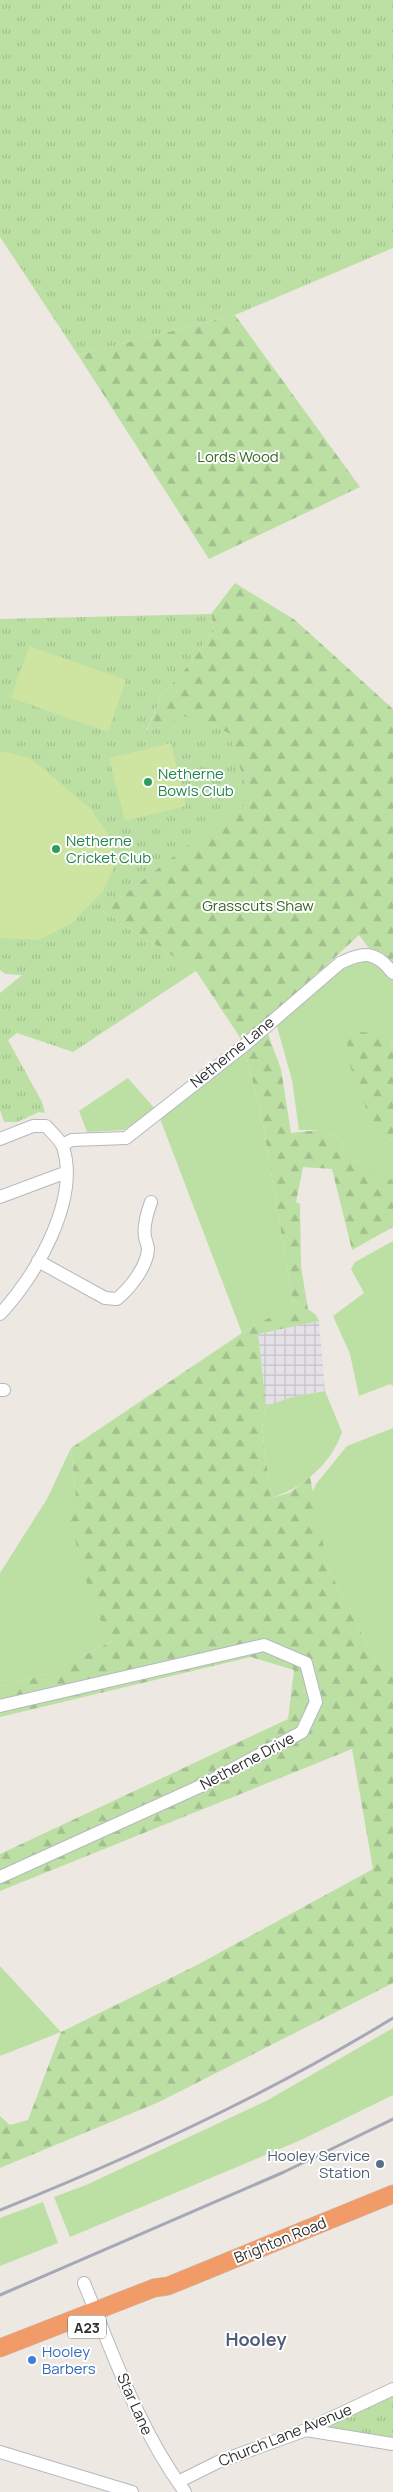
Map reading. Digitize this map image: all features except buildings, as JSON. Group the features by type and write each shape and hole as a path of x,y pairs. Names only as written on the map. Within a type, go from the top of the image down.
{"highway":[{"name":"Brighton Road","path":"0,2348 155,2298 168,2286 393,2194"},
{"name":"Brighton Road","path":"0,2353 15,2351 98,2317"}],"street":[{"name":"Netherne Lane","path":"62,1145 72,1140 126,1138 246,1044 340,964 358,955 369,954 386,963 393,973"},
{"path":"0,1139 39,1125 46,1126 62,1145 68,1172 56,1225 38,1261 0,1314"},
{"path":"0,1197 68,1172"},
{"path":"38,1261 105,1298 117,1299 127,1291 147,1258 148,1247 145,1236 147,1213 151,1202"},
{"name":"Netherne Drive","path":"0,1706 264,1646 306,1662 316,1702 302,1732 203,1785 0,1877"},
{"name":"Star Lane","path":"84,2283 128,2395 151,2440 181,2487"},
{"name":"Church Lane Avenue","path":"181,2487 218,2462 306,2430 393,2389"},
{"path":"306,2430 393,2444"},
{"path":"0,2452 132,2492"}],"shaded area":[{"path":"319,1321 325,1391 292,1397 266,1406 258,1334"}],"green space":[{"path":"0,0 393,0 393,248 235,315 78,355 0,237"},
{"name":"Lords Wood","path":"235,315 360,487 209,559 78,355"},
{"name":"Grasscuts Shaw","path":"235,583 295,620 393,709 393,980 359,935 243,1042 196,971 103,911 214,824 251,801 145,735 162,695 186,668 214,631 211,614"},
{"path":"211,614 214,631 186,668 162,695 145,734 184,716 229,733 251,801 214,825 103,911 196,971 73,1052 17,1033 8,1040 42,1102 45,1113 39,1112 17,1122 4,1122 0,1110 0,993 22,975 5,974 0,970 0,619"},
{"path":"29,646 126,680 108,732 11,698"},
{"name":"Netherne Bowls Club","path":"171,743 186,806 125,821 109,758"},
{"name":"Netherne Cricket Club","path":"0,751 30,758 91,809 108,834 115,865 103,891 72,923 39,940 0,938"},
{"path":"371,959 379,961 393,980 393,1047 391,1044 382,1135 393,1141 393,1182 350,1158 338,1137 319,1130 299,1130 292,1080 276,1023 346,967"},
{"path":"359,1032 376,1033 393,1047 393,1141 382,1135 372,1124 346,1055 348,1038"},
{"path":"268,1034 281,1069 291,1133 319,1130 338,1137 350,1158 393,1181 393,1227 352,1250 332,1169 303,1167 296,1202 300,1204 301,1267 308,1309 316,1315 319,1321 258,1334 266,1406 262,1428 271,1498 289,1493 310,1477 328,1568 377,1663 393,1677 393,1983 159,2102 0,2168 0,2116 10,2125 28,2120 61,2032 197,1965 373,1869 352,1749 0,1891 0,1854 288,1719 294,1670 251,1657 0,1717 0,1686 48,1674 112,1641 94,1609 66,1507 76,1499 71,1448 242,1333 293,1304 263,1124 245,1050"},
{"path":"245,1050 263,1124 293,1304 242,1333 159,1116"},
{"path":"128,1078 155,1109 124,1130 87,1132 79,1111"},
{"path":"393,1241 393,1386 390,1384 359,1396 350,1354 333,1316 364,1293 351,1269 355,1262"},
{"path":"325,1391 342,1432 337,1443 331,1454 314,1473 294,1488 271,1498 262,1428 266,1406 292,1397"},
{"path":"393,1428 393,1677 377,1663 328,1568 309,1501 316,1484 347,1446"},
{"path":"71,1448 76,1499 94,1609 112,1641 48,1674 0,1686 0,1573 47,1499"},
{"path":"0,1966 61,2032 0,2056"},
{"path":"393,2028 393,2095 301,2140 70,2237 54,2197 86,2185 266,2101"},
{"path":"43,2202 58,2243 0,2266 0,2218"},
{"path":"393,2396 393,2438 326,2427"}],"railway":[{"path":"0,2210 101,2168 201,2122 250,2098 393,2018"},
{"path":"0,2295 284,2172 393,2119"}],"place":[{"name":"Netherne Bowls Club","path":"148,782"},
{"name":"Netherne Cricket Club","path":"56,849"},
{"name":"Hooley Service Station","path":"380,2164"},
{"name":"Hooley Barbers","path":"32,2360"}],"district":[{"name":"Hooley","path":"256,2339"}]}
